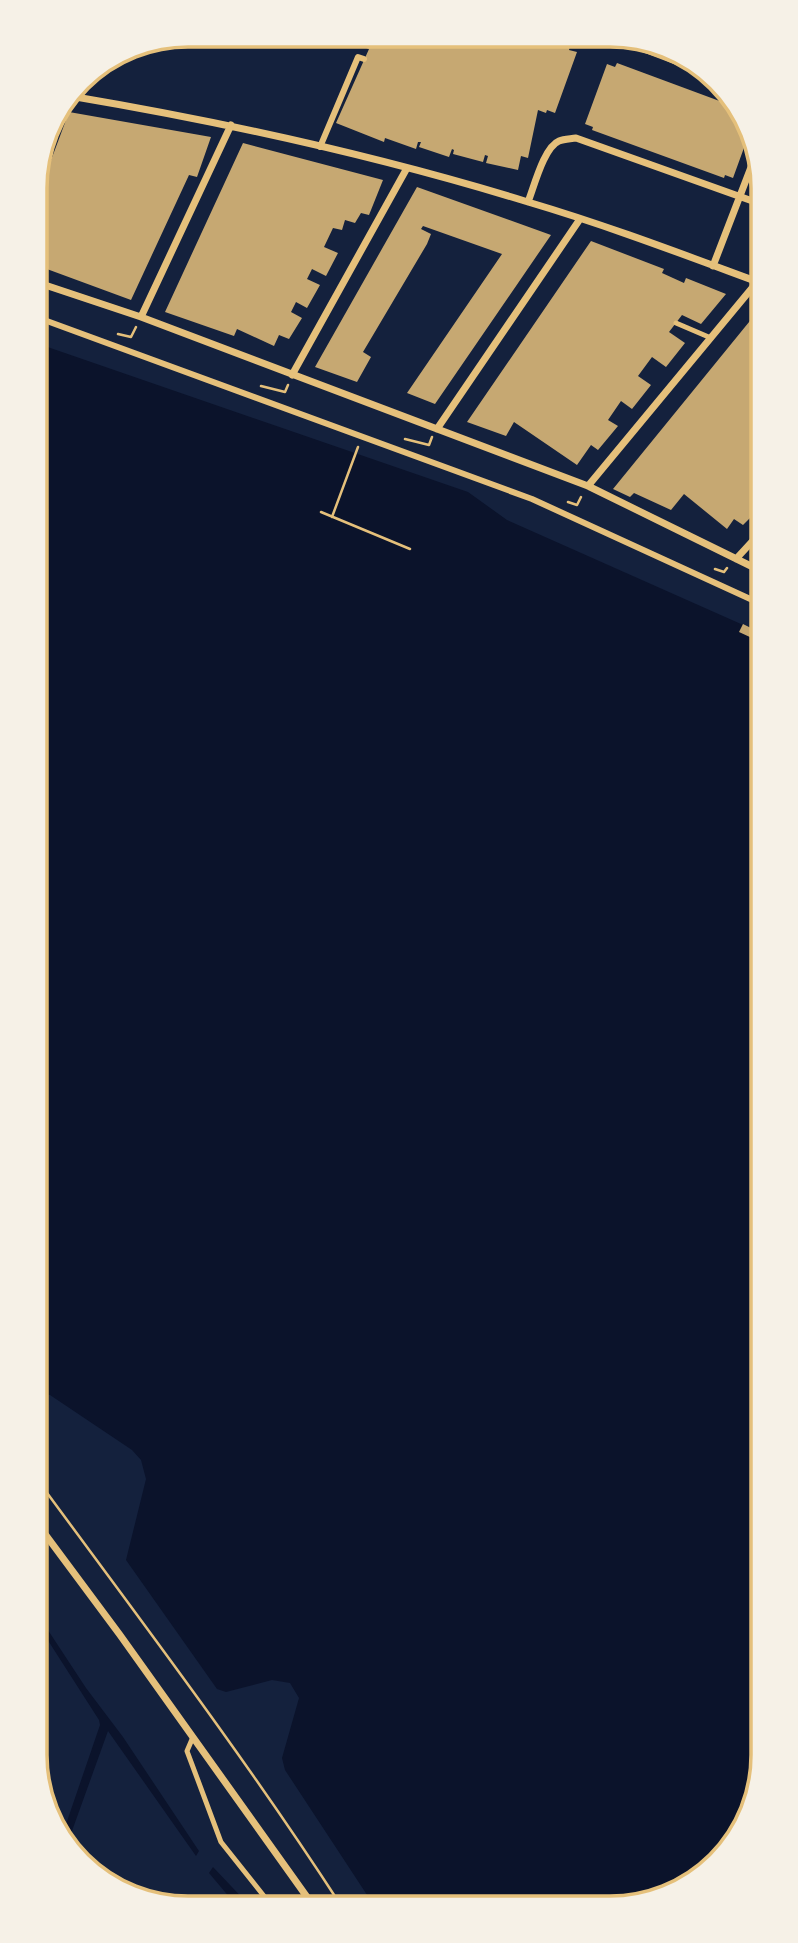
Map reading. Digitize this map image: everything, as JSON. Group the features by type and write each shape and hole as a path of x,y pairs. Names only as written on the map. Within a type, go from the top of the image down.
{"street":[{"path":"320,144 358,57 364,59"},
{"path":"80,98 320,144 528,202 751,279"},
{"path":"141,317 231,125"},
{"path":"528,202 553,145 561,140 576,138 751,200"},
{"path":"292,375 407,168"},
{"path":"713,266 750,170"},
{"path":"437,429 580,219"},
{"path":"48,286 141,317 588,486 751,566"},
{"path":"588,486 751,290"},
{"path":"48,321 532,499 751,600"},
{"path":"736,559 751,543"},
{"path":"47,1537 306,1896"}],"lane":[{"path":"676,323 711,338"},
{"path":"193,1737 187,1751 221,1842 264,1896"}],"path":[{"path":"118,334 131,337 141,317"},
{"path":"258,385 285,391 292,375"},
{"path":"405,439 429,445 437,429"},
{"path":"332,516 358,448"},
{"path":"321,512 410,549"},
{"path":"47,1493 244,1761 336,1896"}],"water":[{"path":"48,347 468,492 507,520 751,628 750,1773 740,1809 727,1833 703,1861 688,1872 664,1885 628,1895 368,1896 285,1770 282,1758 299,1698 290,1683 272,1680 226,1692 217,1689 126,1560 146,1479 141,1460 132,1450 47,1395"},
{"path":"47,1629 199,1851 196,1856 108,1731 71,1833 66,1825 100,1725 47,1639"},
{"path":"213,1867 240,1896 228,1896 209,1873"}],"building":[{"path":"364,47 570,47 569,50 577,52 555,113 538,110 528,158 521,156 518,170 486,163 488,156 485,155 483,162 453,154 452,149 449,157 419,147 421,142 418,142 416,149 385,138 384,142 336,123 369,49"},
{"path":"617,63 722,102 744,147 733,178 725,175 724,178 592,130 593,127 585,124 607,64 615,67"},
{"path":"70,112 211,137 197,177 189,175 131,300 48,269 50,164"},
{"path":"243,143 383,180 369,215 361,213 355,223 345,220 342,230 333,228 324,247 338,253 326,276 312,269 307,279 320,285 307,308 296,302 291,312 302,318 289,339 279,335 274,346 237,329 234,336 165,312"},
{"path":"417,187 551,235 435,404 407,393 502,254 423,226 421,229 431,234 427,244 363,352 371,357 357,382 315,367"},
{"path":"591,241 664,269 662,273 684,283 686,278 726,294 701,324 682,315 669,332 685,343 666,367 652,357 638,376 651,385 632,409 621,401 608,420 618,426 598,450 591,445 577,465 514,422 506,436 467,422"},
{"path":"751,320 751,517 743,525 734,519 727,529 684,494 671,510 634,493 630,497 613,489"},
{"path":"743,624 751,628 751,637 739,632"}]}
